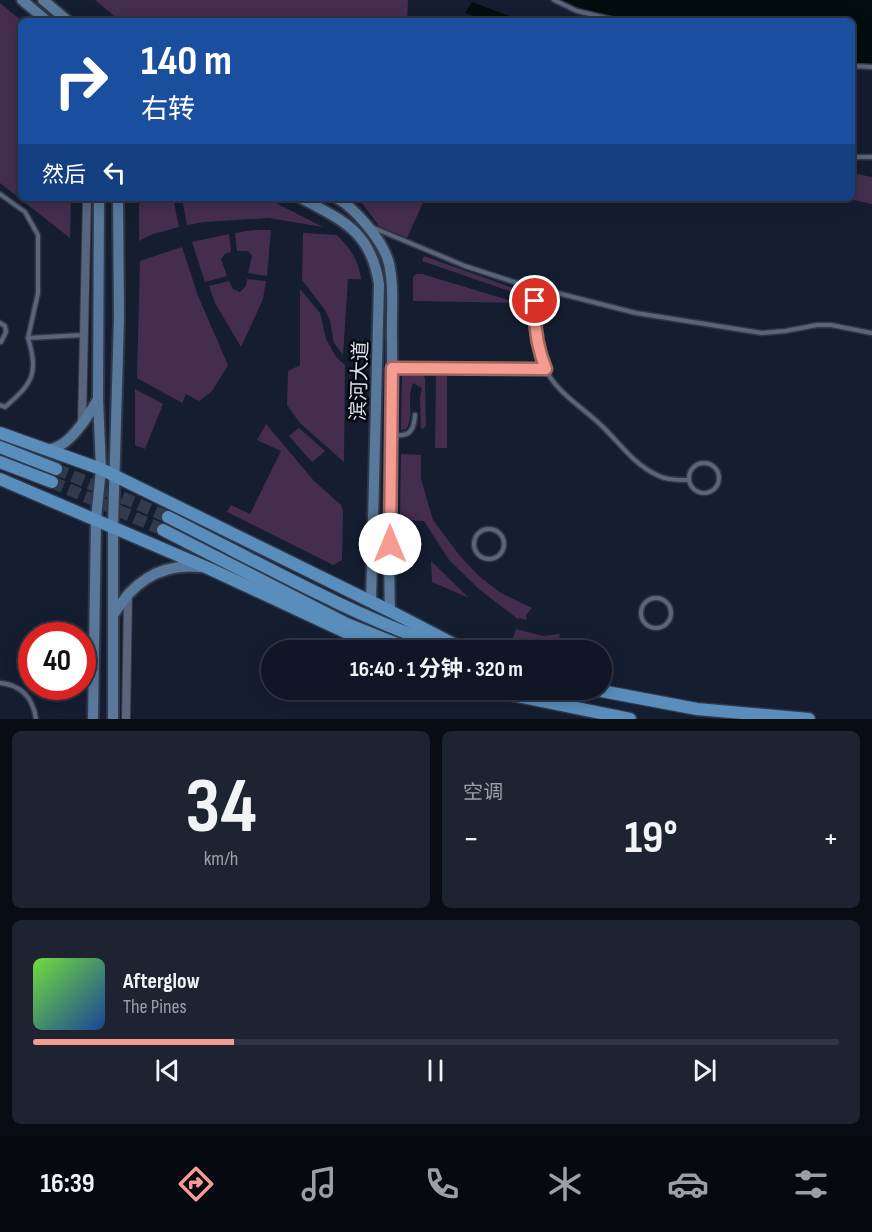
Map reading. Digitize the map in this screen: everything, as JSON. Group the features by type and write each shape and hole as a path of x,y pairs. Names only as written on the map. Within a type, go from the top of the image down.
{"main road":[{"path":"22,0 43,18"},
{"path":"43,0 64,18"},
{"path":"93,719 96,519 101,469 98,399 99,201"},
{"path":"113,719 113,527 119,317 118,201"},
{"name":"滨河大道","path":"307,201 340,218 355,231 367,246 376,264 379,285 371,602"},
{"name":"滨河大道","path":"343,201 368,226 388,260 392,368 390,611"},
{"path":"35,447 48,450 57,447 71,437 98,399"},
{"path":"0,433 101,469 446,640"},
{"path":"0,447 56,469"},
{"path":"0,462 52,482"},
{"path":"0,479 210,568 363,640"},
{"path":"168,517 344,606 424,640"},
{"path":"163,531 347,624 387,640"},
{"path":"114,614 128,593 149,576 185,566 210,568"},
{"path":"612,693 697,709 808,719"},
{"path":"536,700 630,719"},
{"path":"554,700 594,712"}],"street":[{"path":"82,423 87,201"},
{"path":"126,719 128,593"}],"lane":[{"path":"554,0 577,11 606,18"},
{"path":"855,66 872,67"},
{"path":"855,157 872,157"},
{"path":"0,194 25,212 38,235 38,293 28,338 35,359 31,380 5,407 0,405"},
{"path":"368,226 465,266 536,288 636,313 762,333 785,332 817,325 831,325 872,333"},
{"path":"536,288 534,314 538,341 546,369 570,400 604,428 634,461 658,476 688,480"},
{"path":"0,323 5,326 6,332 1,342"},
{"path":"28,338 84,335"},
{"path":"392,368 546,369"},
{"path":"391,434 402,436 410,433 414,426 415,415"},
{"path":"702,463 712,465 719,478 716,488 707,493 693,489 688,480 693,467 702,463"},
{"path":"487,529 497,531 503,539 503,550 492,559 482,558 473,546 475,536 487,529"},
{"path":"660,598 671,608 668,623 659,628 649,627 642,620 643,606 650,599 660,598"},
{"path":"0,683 17,686 24,691 34,706 36,719"}],"shaded area":[{"path":"95,0 408,0 407,18 116,18"},
{"path":"556,0 872,0 872,70 855,69 855,18 613,18 578,11"},
{"path":"472,2 515,18 478,18 465,13"},
{"path":"0,3 18,18 18,197 0,183"},
{"path":"855,174 872,177 872,204 855,200"},
{"path":"23,201 71,201 70,238"},
{"path":"139,201 174,201 179,227 153,234 139,241"},
{"path":"183,201 272,201 323,227 269,218 187,225"},
{"path":"362,201 424,201 407,238 379,226"},
{"path":"271,230 267,276 248,273 252,256 248,251 237,251 235,233"},
{"path":"303,233 337,235 350,250 358,266 361,279 348,279 343,355 334,343 330,321 325,310 302,280"},
{"path":"229,234 231,252 225,254 221,259 227,276 205,282 192,242"},
{"path":"182,247 198,296 228,365 212,391 199,401 186,394 182,403 137,378 140,261"},
{"path":"424,256 524,292 529,303 413,301 413,277 416,274 515,302 518,294 422,261"},
{"path":"247,279 266,281 263,299 241,347 215,303 209,286 229,281 233,289 240,292 246,286"},
{"path":"300,289 320,313 326,339 336,357 345,365 344,462 300,423 287,405 288,371 300,365"},
{"path":"402,374 423,375 425,378 426,426 423,429 421,428 420,397 422,388 413,383 410,395 409,424 406,429 401,430"},
{"path":"436,376 447,376 447,448 435,448"},
{"path":"135,389 163,404 145,449 135,445"},
{"path":"266,424 314,481 341,505 343,511 342,560 333,565 227,512 231,505 250,514 281,451 257,440"},
{"path":"299,428 325,451 312,462 289,436"},
{"path":"401,454 421,455 421,479 433,520 460,556 480,577 501,593 532,608 526,615 527,620 519,618 519,620 480,590 449,560 424,521 400,518"},
{"path":"431,561 469,598 432,582"},
{"path":"516,629 543,636 560,634 559,640 512,640"}],"tunnel":[{"path":"56,469 168,517"},
{"path":"52,482 163,530"}],"route":[{"path":"390,544 392,368 546,369 538,341 534,314 535,301"}]}
